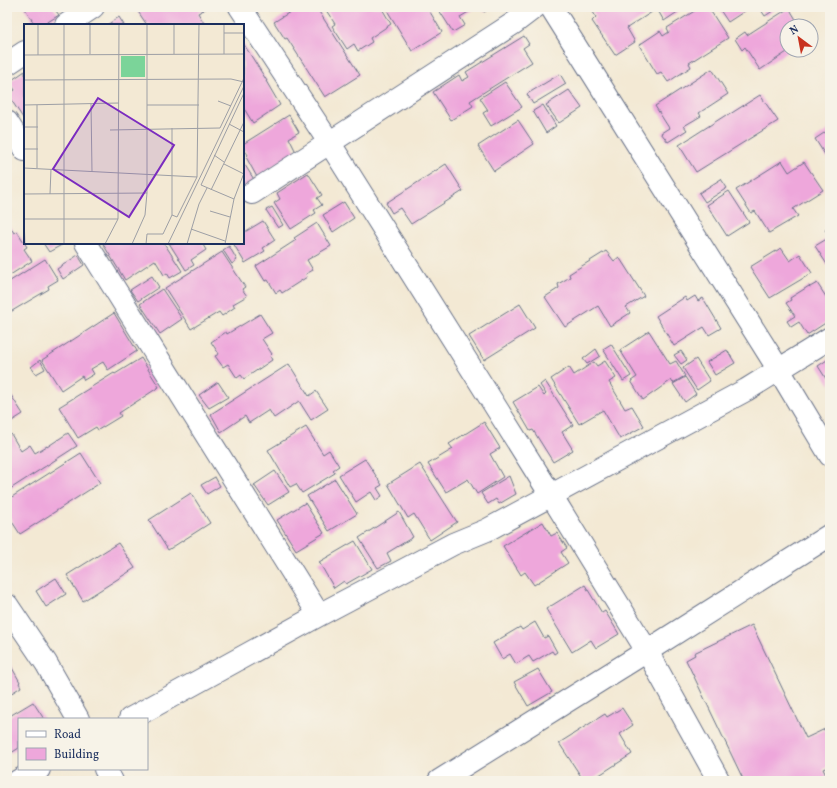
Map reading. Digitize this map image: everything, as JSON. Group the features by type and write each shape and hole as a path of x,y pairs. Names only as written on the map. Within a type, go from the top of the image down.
{"street":[{"path":"68,24 93,7"},
{"path":"240,7 329,142 551,495 647,651 720,781"},
{"path":"252,193 535,7"},
{"path":"551,7 779,370 830,455"},
{"path":"7,64 24,53"},
{"path":"7,122 24,148"},
{"path":"87,244 319,615"},
{"path":"132,718 319,615 453,544 486,530 746,390 830,338"},
{"path":"439,781 830,535"},
{"path":"7,605 46,663 77,718"},
{"path":"18,781 37,770"},
{"path":"106,770 112,781"}],"building":[{"path":"24,7 53,7 59,15 45,24 34,24"},
{"path":"135,7 209,7 198,13 204,24 146,24"},
{"path":"298,7 316,7 360,75 325,97 287,38 285,39 274,22"},
{"path":"324,7 381,7 391,24 370,38 372,42 358,51 354,44 347,49 332,26 335,24"},
{"path":"385,7 427,7 442,32 412,51"},
{"path":"437,7 477,7 460,17 465,25 453,32"},
{"path":"481,7 493,7 484,12"},
{"path":"590,7 649,7 652,12 627,28 635,42 615,55 592,21 596,17"},
{"path":"656,7 685,7 664,21"},
{"path":"701,7 708,7 728,38 689,63 691,67 668,82 661,72 657,74 639,45 660,31 663,36 669,32 667,28"},
{"path":"718,7 751,7 728,22"},
{"path":"759,7 779,7 765,16"},
{"path":"789,8 795,18 779,18 779,57 760,70 745,47 742,50 735,39 745,32 747,35"},
{"path":"119,17 123,24 108,24"},
{"path":"524,36 529,44 523,48 532,62 470,101 473,106 451,120 433,92 459,75 462,81 469,77 466,72"},
{"path":"244,45 280,105 253,123 244,109"},
{"path":"712,69 728,94 699,113 701,116 684,126 687,130 668,142 661,133 669,128 655,106"},
{"path":"24,72 24,119 8,95 15,90 9,82"},
{"path":"560,74 566,84 533,104 527,94"},
{"path":"505,82 522,107 491,126 483,113 488,110 480,98"},
{"path":"569,90 582,108 559,123 546,105"},
{"path":"760,95 778,121 696,172 679,145"},
{"path":"543,105 556,126 546,133 533,111"},
{"path":"289,115 299,132 289,138 296,152 257,177 246,157 248,155 244,149 244,143"},
{"path":"518,120 534,144 494,171 478,146"},
{"path":"830,129 830,160 829,161 815,139"},
{"path":"782,161 789,172 804,162 823,190 793,209 798,216 769,233 755,211 751,213 736,190"},
{"path":"244,164 255,181 244,187"},
{"path":"446,164 463,191 411,224 400,208 392,213 386,203"},
{"path":"308,173 322,195 317,198 322,205 314,210 316,213 291,229 274,203 280,199 277,193"},
{"path":"721,179 727,188 705,202 699,193"},
{"path":"729,191 749,222 727,236 707,205"},
{"path":"344,202 354,218 333,232 323,215"},
{"path":"272,207 283,225 278,228 266,210"},
{"path":"263,221 275,240 263,248 265,251 245,263 234,244 244,244 244,232"},
{"path":"7,222 14,233 17,231 27,247 24,249 32,261 7,277"},
{"path":"317,223 331,246 307,260 313,270 306,274 307,277 282,293 280,290 276,293 268,280 265,281 256,266 296,240 294,238"},
{"path":"830,227 830,236 825,230"},
{"path":"830,237 830,269 815,246"},
{"path":"44,244 63,244 49,252"},
{"path":"103,244 165,244 182,271 170,278 167,273 164,275 155,260 125,280"},
{"path":"170,244 203,244 206,250 191,260 194,265 186,270"},
{"path":"229,246 237,260 232,264 223,250"},
{"path":"781,248 790,261 800,254 812,273 770,298 750,267"},
{"path":"606,251 614,261 619,257 644,296 626,307 630,313 610,326 598,306 565,327 545,297 559,288 558,284 570,277 569,274"},
{"path":"222,252 245,287 242,289 247,296 233,304 235,307 222,316 219,312 191,329 165,288"},
{"path":"78,255 84,265 63,279 57,269"},
{"path":"45,259 58,280 48,286 49,289 7,314 7,283"},
{"path":"152,276 159,287 138,301 130,290"},
{"path":"817,283 830,303 830,320 807,335 799,322 791,327 787,321 795,316 786,303 791,300 790,298 809,286 810,287"},
{"path":"162,289 182,319 160,334 140,304"},
{"path":"695,296 698,301 703,298 721,328 709,335 704,327 674,346 656,316 685,297 687,301"},
{"path":"520,304 535,328 484,360 469,336"},
{"path":"114,313 137,351 108,370 103,362 91,369 94,374 84,380 82,376 61,390 42,360"},
{"path":"260,314 272,333 262,339 272,354 270,356 272,360 244,379 241,375 237,378 228,364 223,367 215,356 219,354 211,342 226,332 227,334"},
{"path":"649,331 670,364 676,361 685,376 673,383 671,380 643,400 631,381 637,377 620,350"},
{"path":"611,344 631,376 623,381 603,349"},
{"path":"596,349 600,356 587,364 583,359"},
{"path":"727,350 735,363 715,375 707,362"},
{"path":"681,351 687,360 681,364 674,355"},
{"path":"141,358 159,387 119,413 121,416 98,430 96,427 78,438 59,407"},
{"path":"830,358 830,385 818,366"},
{"path":"696,359 710,381 697,390 683,368"},
{"path":"40,360 45,369 36,374 31,367"},
{"path":"605,361 616,378 609,382 625,409 632,406 644,426 620,439 603,410 579,424 551,379 569,367 574,375 594,362 597,366"},
{"path":"289,364 309,396 316,391 328,409 311,420 299,401 274,418 269,410 249,423 245,416 221,432 211,414"},
{"path":"685,377 696,394 685,402 673,384"},
{"path":"545,381 573,425 562,432 573,450 553,462 533,430 530,431 513,402 538,387 544,396 546,394 540,385"},
{"path":"218,382 228,397 209,408 199,395"},
{"path":"7,389 23,414 7,424"},
{"path":"484,422 500,448 490,454 503,477 477,494 468,479 446,492 428,464 453,449 449,444"},
{"path":"306,427 323,454 329,450 339,466 333,470 335,473 302,493 296,484 290,487 268,450"},
{"path":"68,433 77,446 7,491 7,437 11,434 21,451 30,445 35,453"},
{"path":"81,453 100,483 20,534 7,514 7,500"},
{"path":"365,459 382,485 377,488 382,496 376,500 371,492 356,502 339,475"},
{"path":"420,464 457,522 430,540 414,514 408,518 388,484"},
{"path":"275,471 289,492 268,505 254,485"},
{"path":"509,476 516,494 499,504 496,499 488,504 481,493"},
{"path":"215,477 220,486 207,494 201,485"},
{"path":"335,479 357,514 329,531 307,496"},
{"path":"191,493 210,523 168,550 149,520"},
{"path":"305,503 324,533 296,550 277,520"},
{"path":"399,512 413,537 387,553 391,561 378,568 359,538"},
{"path":"543,522 551,536 557,533 567,548 561,552 568,563 534,585 525,572 521,575 503,546"},
{"path":"355,541 372,569 346,584 344,581 334,588 319,562"},
{"path":"118,543 135,568 83,601 67,575"},
{"path":"56,578 66,594 46,607 36,591"},
{"path":"585,585 602,613 605,611 619,634 596,648 591,640 572,652 546,609"},
{"path":"535,622 544,638 548,636 557,652 554,654 552,651 533,662 529,656 516,664 510,654 502,659 493,643 520,627 522,630"},
{"path":"752,625 806,738 825,729 830,740 830,766 823,769 829,781 744,781 686,660 695,655 694,653"},
{"path":"7,659 20,682 21,687 7,696"},
{"path":"538,669 552,692 528,706 514,682"},
{"path":"33,702 43,718 18,718 18,749 11,753 7,746 7,715 8,717"},
{"path":"622,708 633,725 620,734 632,754 590,781 584,781 559,743 605,714 607,717"}]}
